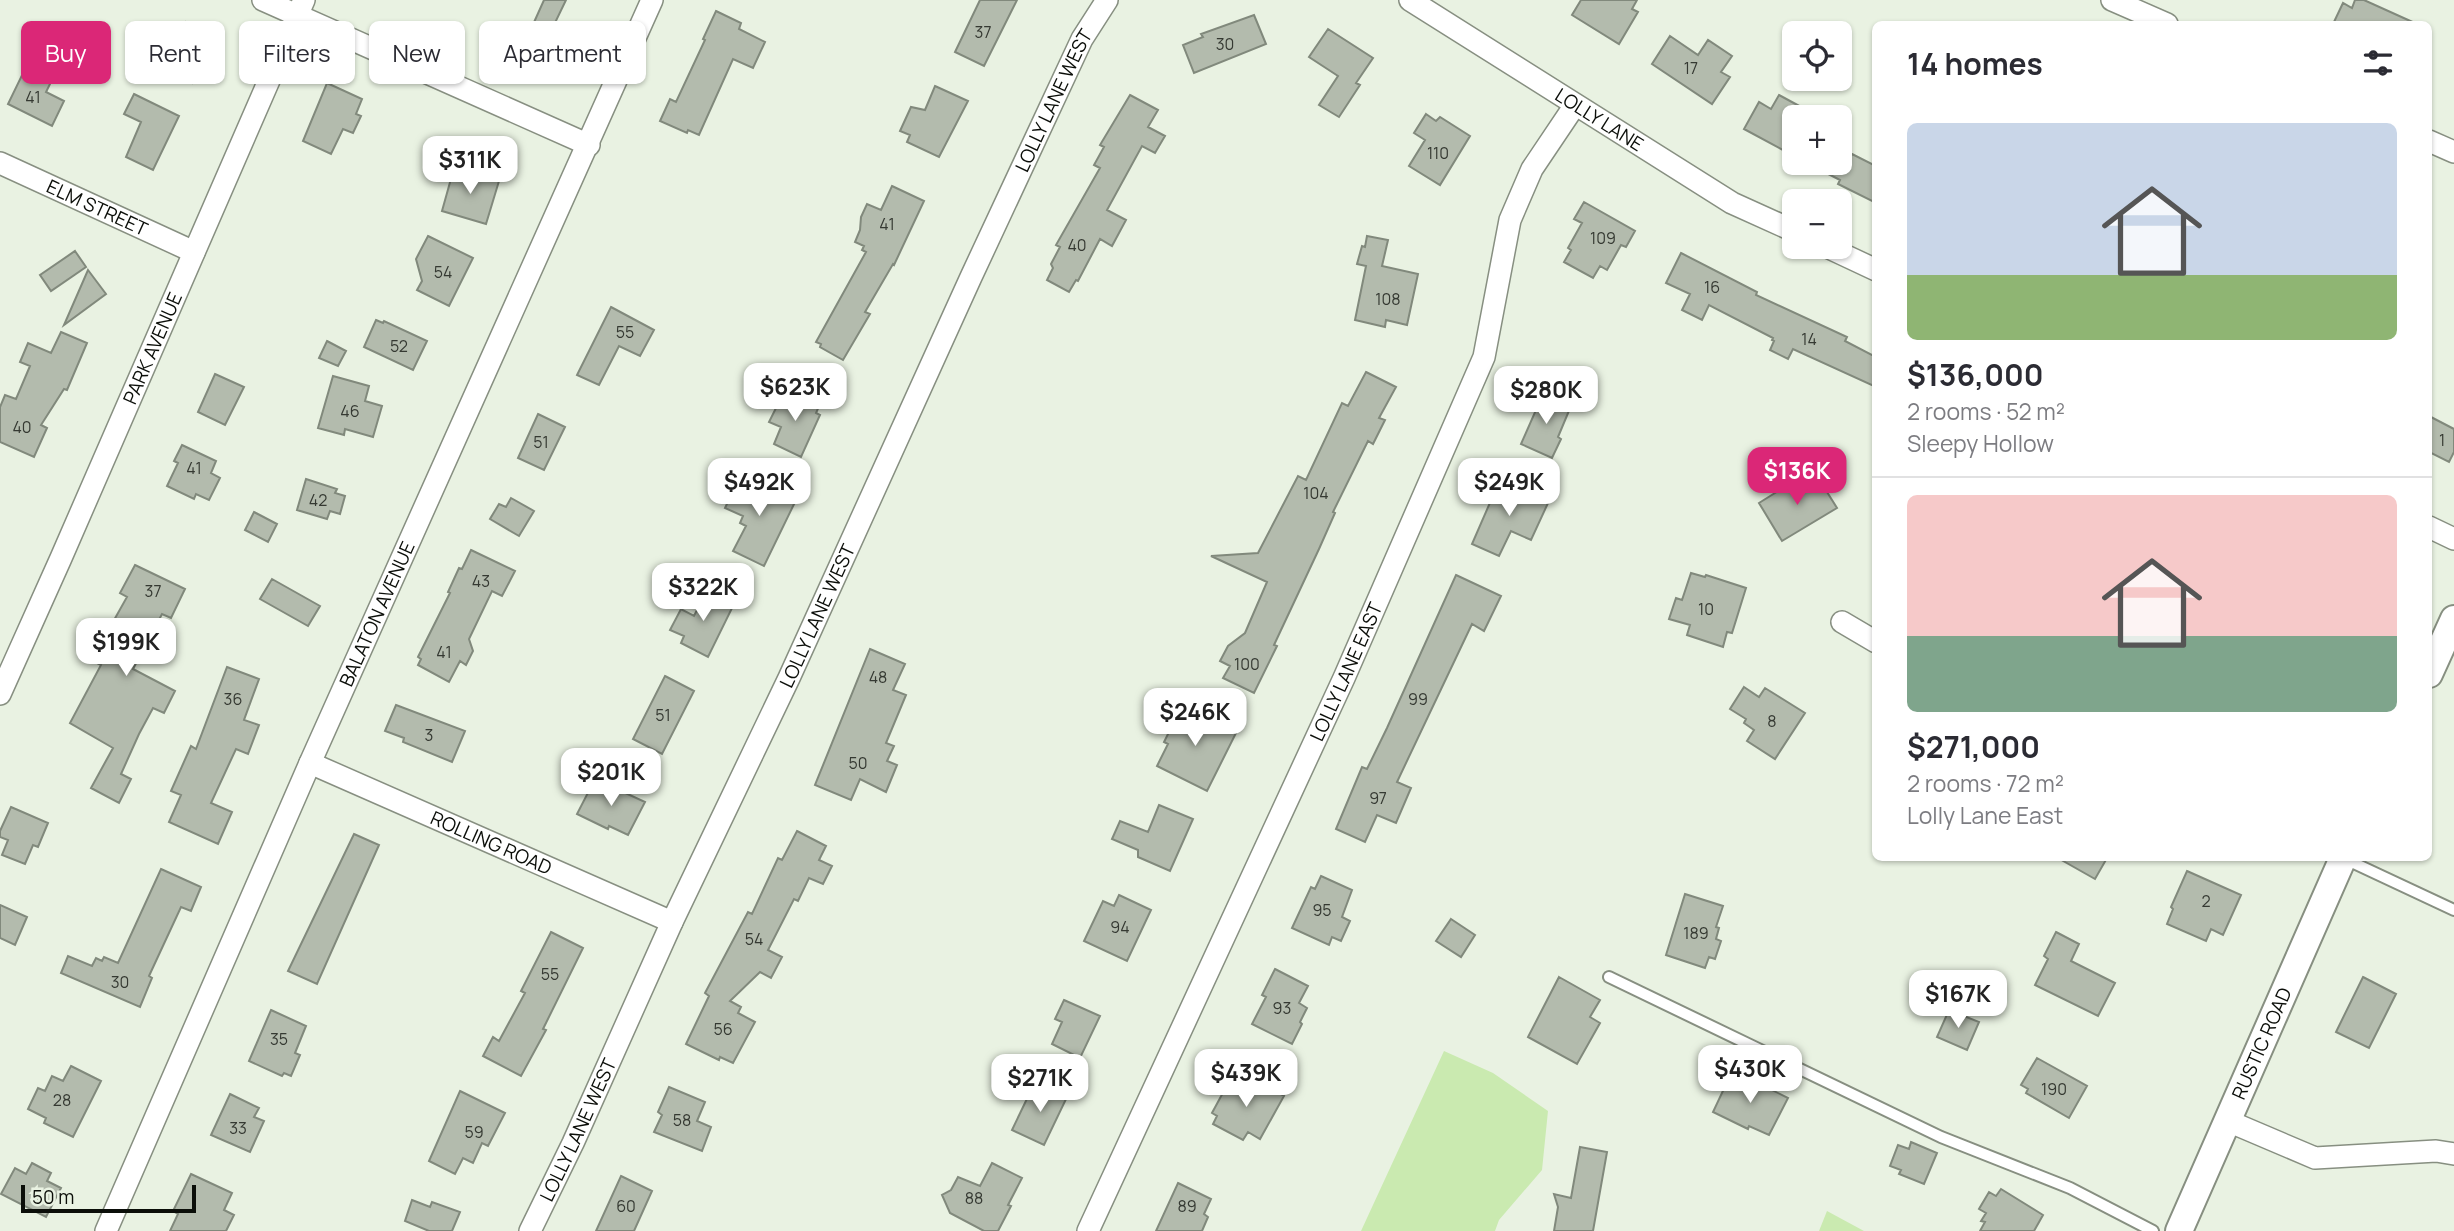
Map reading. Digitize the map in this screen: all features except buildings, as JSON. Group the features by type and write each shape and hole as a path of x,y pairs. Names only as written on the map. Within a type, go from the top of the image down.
{"street":[{"path":"263,0 300,8 589,145"},
{"name":"BALATON AVENUE","path":"106,1231 310,763 652,0"},
{"name":"LOLLY LANE WEST","path":"530,1231 573,1143 672,922 789,678 965,289 1082,39 1107,0"},
{"name":"LOLLY LANE","path":"1410,0 1732,203 1782,226"},
{"path":"2115,1 2160,21"},
{"name":"PARK AVENUE","path":"0,694 300,8"},
{"name":"LOLLY LANE EAST","path":"1088,1231 1344,678 1484,357 1510,220 1532,169 1574,105"},
{"path":"2432,142 2454,152"},
{"name":"ELM STREET","path":"0,163 194,252"},
{"path":"1852,259 1872,268"},
{"path":"2432,528 2454,539"},
{"path":"2432,668 2454,620"},
{"path":"1842,622 1872,640"},
{"name":"ROLLING ROAD","path":"310,763 672,922"},
{"name":"RUSTIC ROAD","path":"2179,1231 2337,861"},
{"path":"2228,1121 2315,1158 2435,1151 2454,1154"}],"lane":[{"path":"2343,861 2454,910"},
{"path":"1609,977 1941,1138 2070,1188 2153,1231"}],"green space":[{"path":"1444,1051 1493,1073 1548,1111 1542,1170 1499,1220 1495,1231 1361,1231"},
{"path":"1827,1211 1864,1231 1819,1231"}]}
